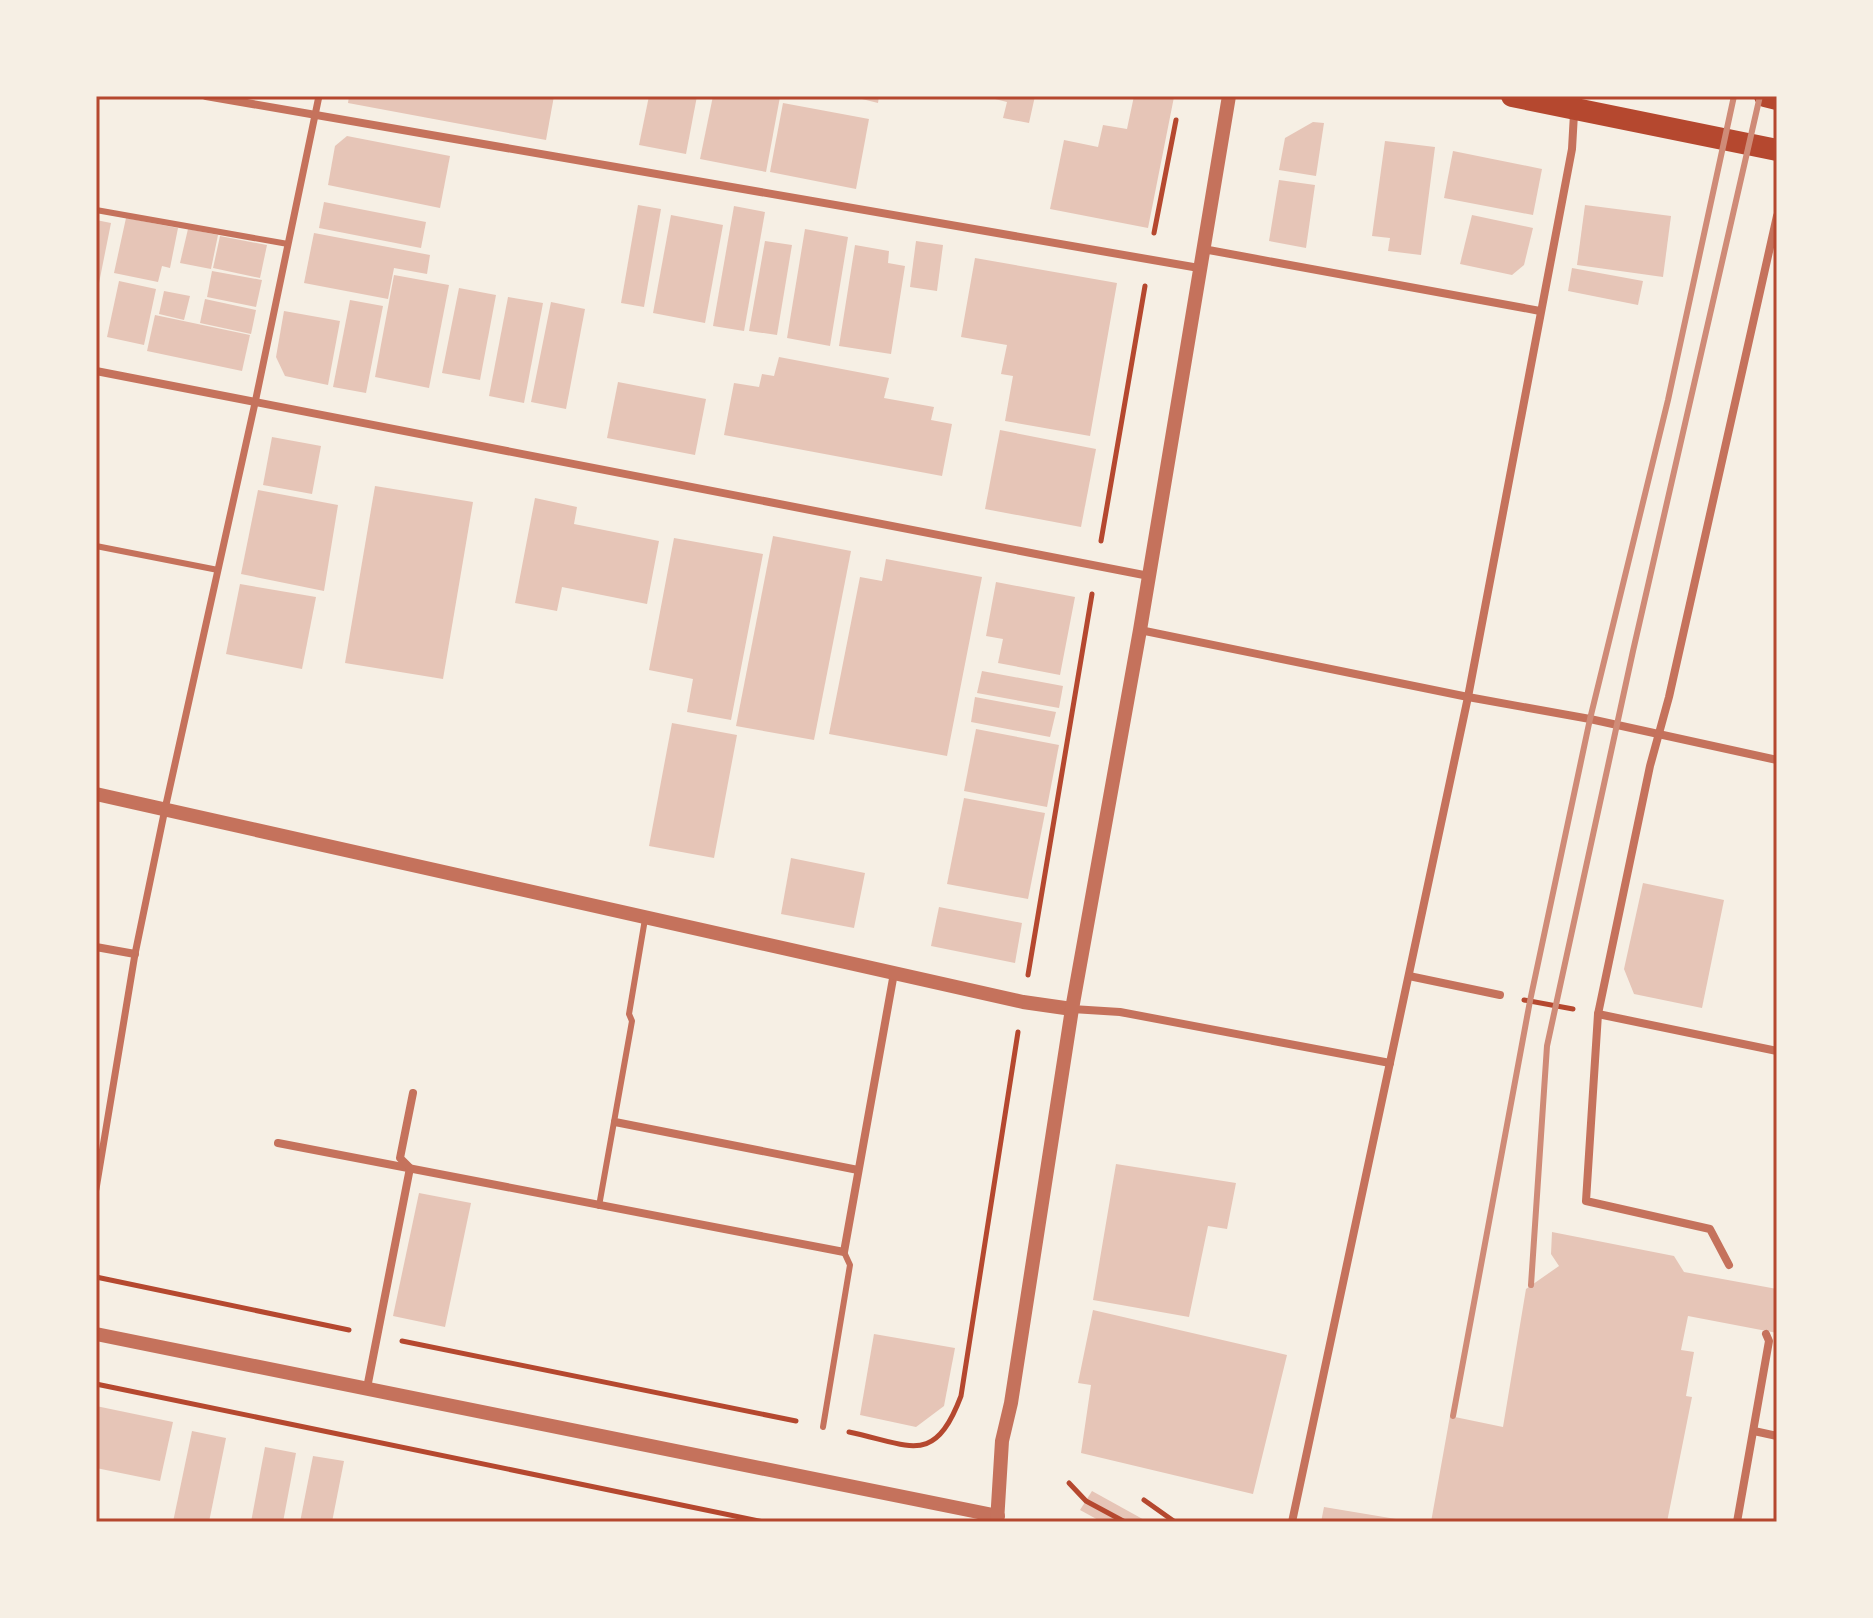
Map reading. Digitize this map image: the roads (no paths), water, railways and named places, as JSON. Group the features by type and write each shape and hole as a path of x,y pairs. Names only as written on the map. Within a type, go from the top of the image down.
{"highway":[{"path":"1512,96 1575,102 1777,150"},
{"path":"1765,96 1777,99"}],"street":[{"path":"206,96 1199,268"},
{"path":"96,1189 135,954 319,96"},
{"path":"96,1334 1001,1520 1002,1441 1011,1403 1072,1009 1140,630 1229,96"},
{"path":"1292,1522 1468,697 1572,149 1575,102"},
{"path":"1729,1265 1710,1229 1586,1201 1598,1014 1658,734 1669,697 1777,216"},
{"path":"1203,249 1540,311"},
{"path":"96,371 1149,576"},
{"path":"1140,630 1590,719 1777,760"},
{"path":"96,794 1023,1002 1120,1012 1390,1063"},
{"path":"96,947 135,954"},
{"path":"278,1143 844,1252 894,973"},
{"path":"1409,976 1500,995"},
{"path":"1598,1014 1777,1051"},
{"path":"410,1168 400,1158 413,1093"},
{"path":"615,1122 858,1170"},
{"path":"367,1388 410,1168"},
{"path":"1737,1522 1769,1341 1766,1334"},
{"path":"1754,1431 1777,1436"}],"lane":[{"path":"96,210 288,244"},
{"path":"96,546 218,570"},
{"path":"599,1206 632,1021 629,1014 646,917"},
{"path":"823,1427 850,1265 844,1252"}],"railway":[{"path":"1453,1416 1530,1001 1590,719 1668,400 1734,96"},
{"path":"1531,1285 1547,1046 1633,651 1760,96"}]}
